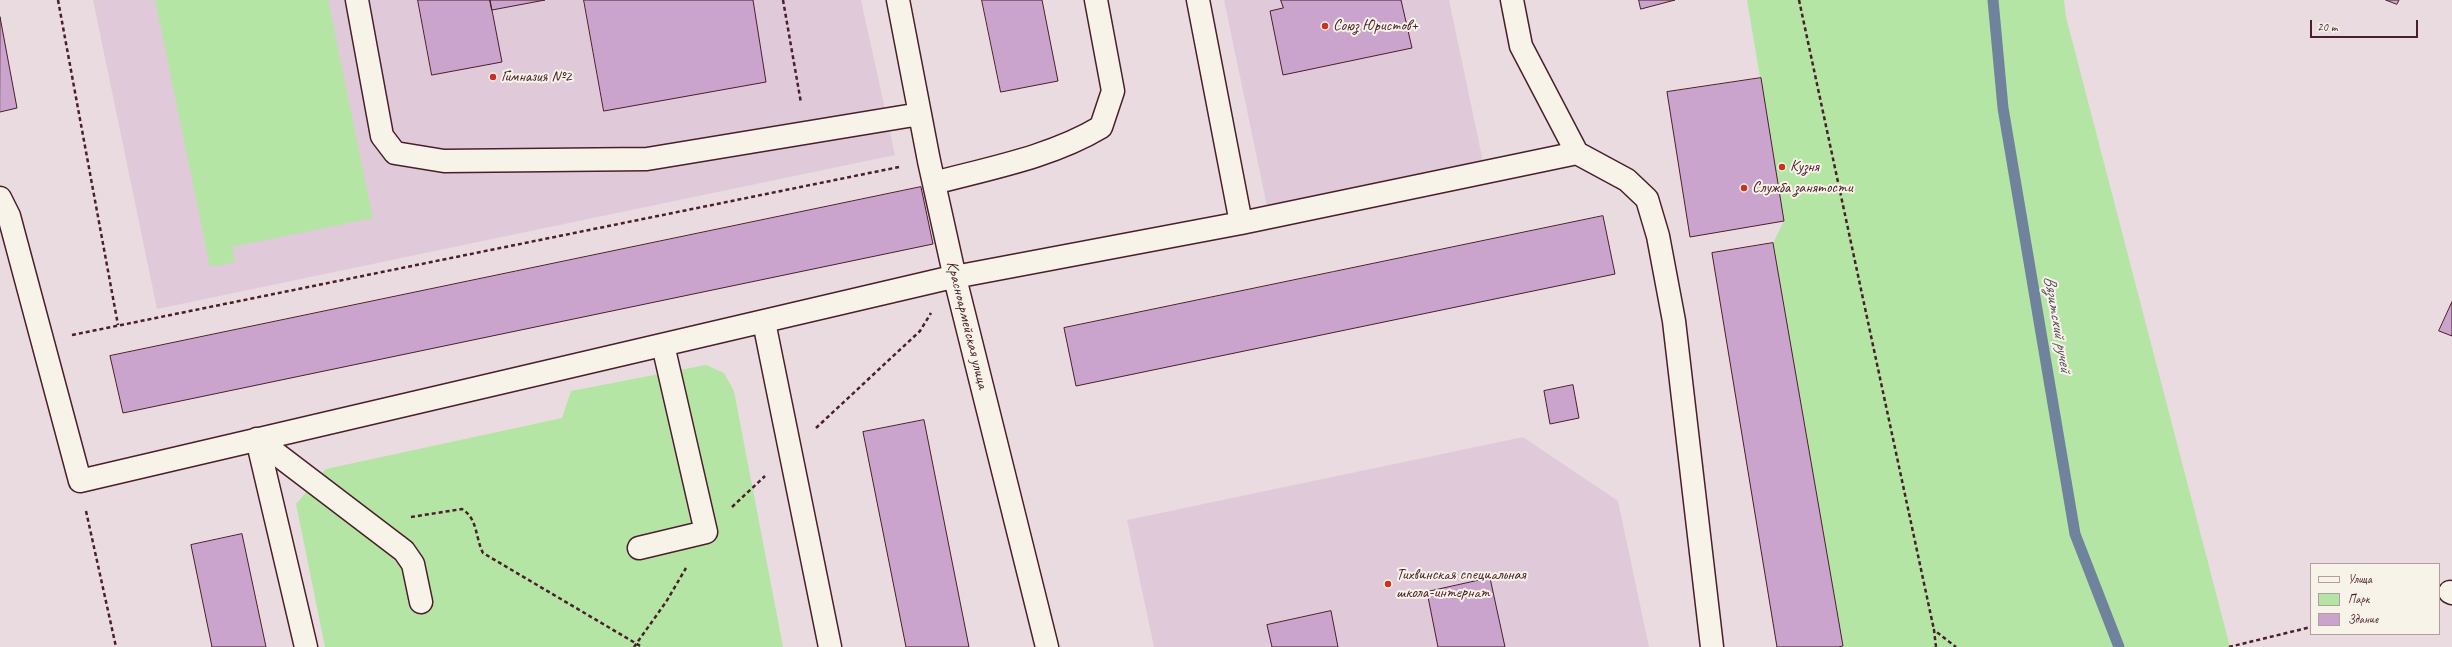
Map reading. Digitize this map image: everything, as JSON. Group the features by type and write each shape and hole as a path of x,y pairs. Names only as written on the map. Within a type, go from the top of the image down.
{"street":[{"path":"357,0 382,136 396,153 444,162 647,159 920,114"},
{"name":"Красноармейская улица","path":"898,0 929,161 955,278 1047,647"},
{"path":"934,183 1033,156 1079,140 1101,127 1113,92 1096,0"},
{"path":"1198,0 1241,223"},
{"path":"1512,0 1521,46 1577,153 1627,180 1647,198 1658,236 1674,321 1712,647"},
{"path":"0,198 10,216 80,481 955,278 1241,223 1577,153"},
{"path":"764,322 830,647"},
{"path":"639,548 706,532 663,345"},
{"path":"257,439 404,551 413,564 421,602"},
{"path":"257,439 306,647"}],"path":[{"path":"58,0 118,325"},
{"path":"783,0 807,133"},
{"path":"1800,0 1934,630 1936,647"},
{"path":"43,341 929,161"},
{"path":"80,481 116,647"},
{"path":"368,524 462,509 470,514 474,521 477,541 483,553 642,647"},
{"path":"2229,647 2310,627"},
{"path":"1934,630 1956,647"}],"shaded area":[{"name":"Гимназия №2","path":"93,0 861,0 895,155 157,309"},
{"path":"1224,0 1449,0 1484,166 1268,211"},
{"name":"Тихвинская специальная школа-интернат","path":"1523,437 1618,501 1649,647 1154,647 1127,520"}],"green space":[{"path":"155,0 328,0 373,218 232,247 235,262 210,267"},
{"path":"1747,0 2064,0 2066,17 2230,647 1843,647 1773,243 1784,221"},
{"path":"706,365 724,373 734,391 783,647 325,647 296,504 326,469 562,418 571,391"}],"building":[{"path":"418,0 490,0 502,62 432,75"},
{"path":"490,0 545,0 492,10"},
{"path":"584,0 753,0 766,82 604,111"},
{"path":"982,0 1042,0 1058,81 1001,92"},
{"path":"1281,0 1401,0 1412,48 1283,75 1270,11 1283,8"},
{"path":"1639,0 1675,0 1641,9"},
{"path":"2386,0 2399,0 2397,4"},
{"path":"0,17 17,108 0,112"},
{"path":"1761,78 1784,221 1690,237 1667,92"},
{"path":"921,187 933,244 123,413 110,356"},
{"path":"1603,216 1615,274 1076,386 1064,328"},
{"path":"1773,243 1843,646 1838,647 1777,647 1712,253"},
{"path":"2452,302 2452,336 2439,331"},
{"path":"1573,385 1579,418 1550,424 1544,391"},
{"path":"924,420 969,647 906,647 863,432"},
{"path":"242,534 266,647 212,647 191,545"},
{"path":"1490,578 1505,647 1438,647 1427,592"},
{"path":"1331,611 1338,647 1272,647 1267,625"}],"waterway":[{"name":"Вязитский ручей","path":"1993,0 2003,108 2075,534 2119,647"}],"place":[{"name":"Союз Юристов+","path":"1325,26"},
{"name":"Гимназия №2","path":"493,77"},
{"name":"Кузня","path":"1782,167"},
{"name":"Служба занятости","path":"1744,188"},
{"name":"Тихвинская специальная школа-интернат","path":"1388,584"}]}
